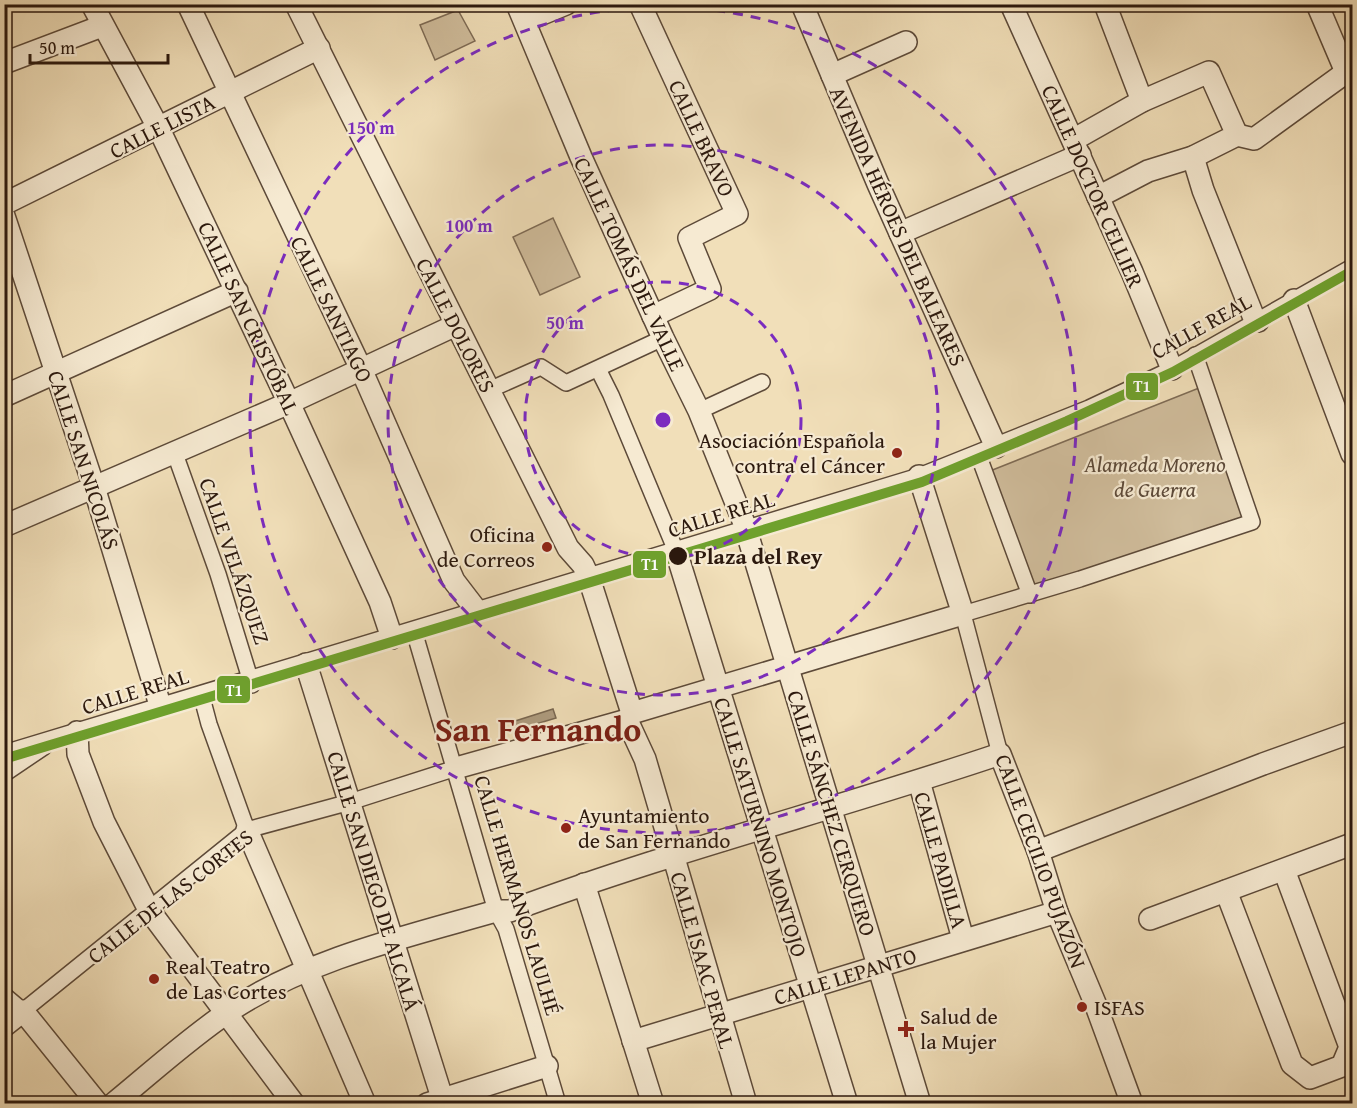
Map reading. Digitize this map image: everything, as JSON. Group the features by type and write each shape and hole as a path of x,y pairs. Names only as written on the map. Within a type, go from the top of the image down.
{"street":[{"name":"CALLE SAN CRISTÓBAL","path":"92,4 159,129 237,291 380,602 392,638"},
{"name":"CALLE SANTIAGO","path":"188,4 228,93 361,369 454,581 477,611"},
{"name":"CALLE DOLORES","path":"296,4 568,548 583,565 589,578"},
{"path":"521,13 566,4"},
{"name":"CALLE BRAVO","path":"640,4 736,214 689,238 710,290 653,316"},
{"name":"AVENIDA HÉROES DEL BALEARES","path":"802,4 900,233 987,450"},
{"name":"CALLE DOCTOR CELLIER","path":"1011,4 1167,351 1172,369"},
{"path":"1105,4 1142,101"},
{"path":"1098,197 1148,171 1193,157 1237,135 1254,139 1349,70 1317,4"},
{"name":"CALLE TOMÁS DEL VALLE","path":"521,13 581,157 663,338 699,411 746,526"},
{"path":"4,63 102,26"},
{"path":"832,75 906,42"},
{"name":"CALLE LISTA","path":"4,204 319,48"},
{"path":"900,233 1077,148 1142,101 1209,72 1237,135"},
{"path":"1193,157 1236,274 1254,318 1258,321"},
{"name":"CALLE SAN NICOLÁS","path":"4,216 94,487 160,705"},
{"name":"CALLE REAL","path":"4,753 53,740 160,705 251,682 589,578 746,526 919,476 1089,408 1172,369 1353,267"},
{"path":"4,396 237,291"},
{"path":"1294,300 1353,454"},
{"path":"4,526 289,403 456,325"},
{"path":"489,390 541,366 566,384 663,338"},
{"path":"456,768 629,717 788,666 1030,595 1252,522 1195,355"},
{"path":"597,369 611,395 676,550"},
{"path":"699,411 762,382"},
{"path":"987,450 1030,595"},
{"name":"CALLE VELÁZQUEZ","path":"174,451 218,574 251,682"},
{"path":"919,476 963,614"},
{"name":"CALLE SÁNCHEZ CERQUERO","path":"746,526 920,1104"},
{"name":"CALLE SATURNINO MONTOJO","path":"676,550 763,829 809,987 847,1104"},
{"name":"CALLE ISAAC PERAL","path":"589,578 629,717 645,759 746,1104"},
{"name":"CALLE CECILIO PUJAZÓN","path":"963,614 1000,754 1038,851 1057,912 1095,1004 1132,1104"},
{"name":"CALLE HERMANOS LAULHÉ","path":"414,631 456,768 496,911 506,929 558,1104"},
{"name":"CALLE SAN DIEGO DE ALCALÁ","path":"306,664 392,941 438,1102"},
{"path":"201,694 209,724 247,830 365,1104"},
{"path":"77,732 78,754 104,822 149,910 182,957 228,1012 294,1104"},
{"path":"1038,851 1263,764 1353,732"},
{"path":"4,774 53,740"},
{"path":"113,1104 228,1012 306,971 392,941 496,911 510,911 672,854 763,829 1000,754"},
{"name":"CALLE DE LAS CORTES","path":"4,1026 247,830 350,802 456,768"},
{"name":"CALLE PADILLA","path":"919,781 963,939"},
{"path":"1150,919 1353,844"},
{"path":"1226,891 1292,1064 1310,1078 1342,1066 1350,1047 1284,870"},
{"path":"584,884 653,1104"},
{"name":"CALLE LEPANTO","path":"633,1041 1057,912"},
{"path":"4,995 23,1011 98,1104"},
{"path":"438,1102 547,1066"}],"green space":[{"path":"458,10 475,41 435,60 420,25"},
{"path":"553,218 580,277 540,295 513,237"},
{"name":"Alameda Moreno de Guerra","path":"1199,388 1246,517 1033,588 990,471"}],"shaded area":[{"path":"553,709 556,718 516,730 512,722"}],"transit line":[{"name":"T1","path":"4,759 922,482 1067,421 1173,372 1352,271"}],"place":[{"name":"Asociación Española contra el Cáncer","path":"897,453"},
{"name":"Oficina de Correos","path":"547,547"},
{"name":"Plaza del Rey","path":"678,556"},
{"name":"Ayuntamiento de San Fernando","path":"566,828"},
{"name":"Real Teatro de Las Cortes","path":"154,979"},
{"name":"ISFAS","path":"1082,1007"},
{"name":"Salud de la Mujer","path":"906,1029"}],"district":[{"name":"San Fernando","path":"538,729"}]}
